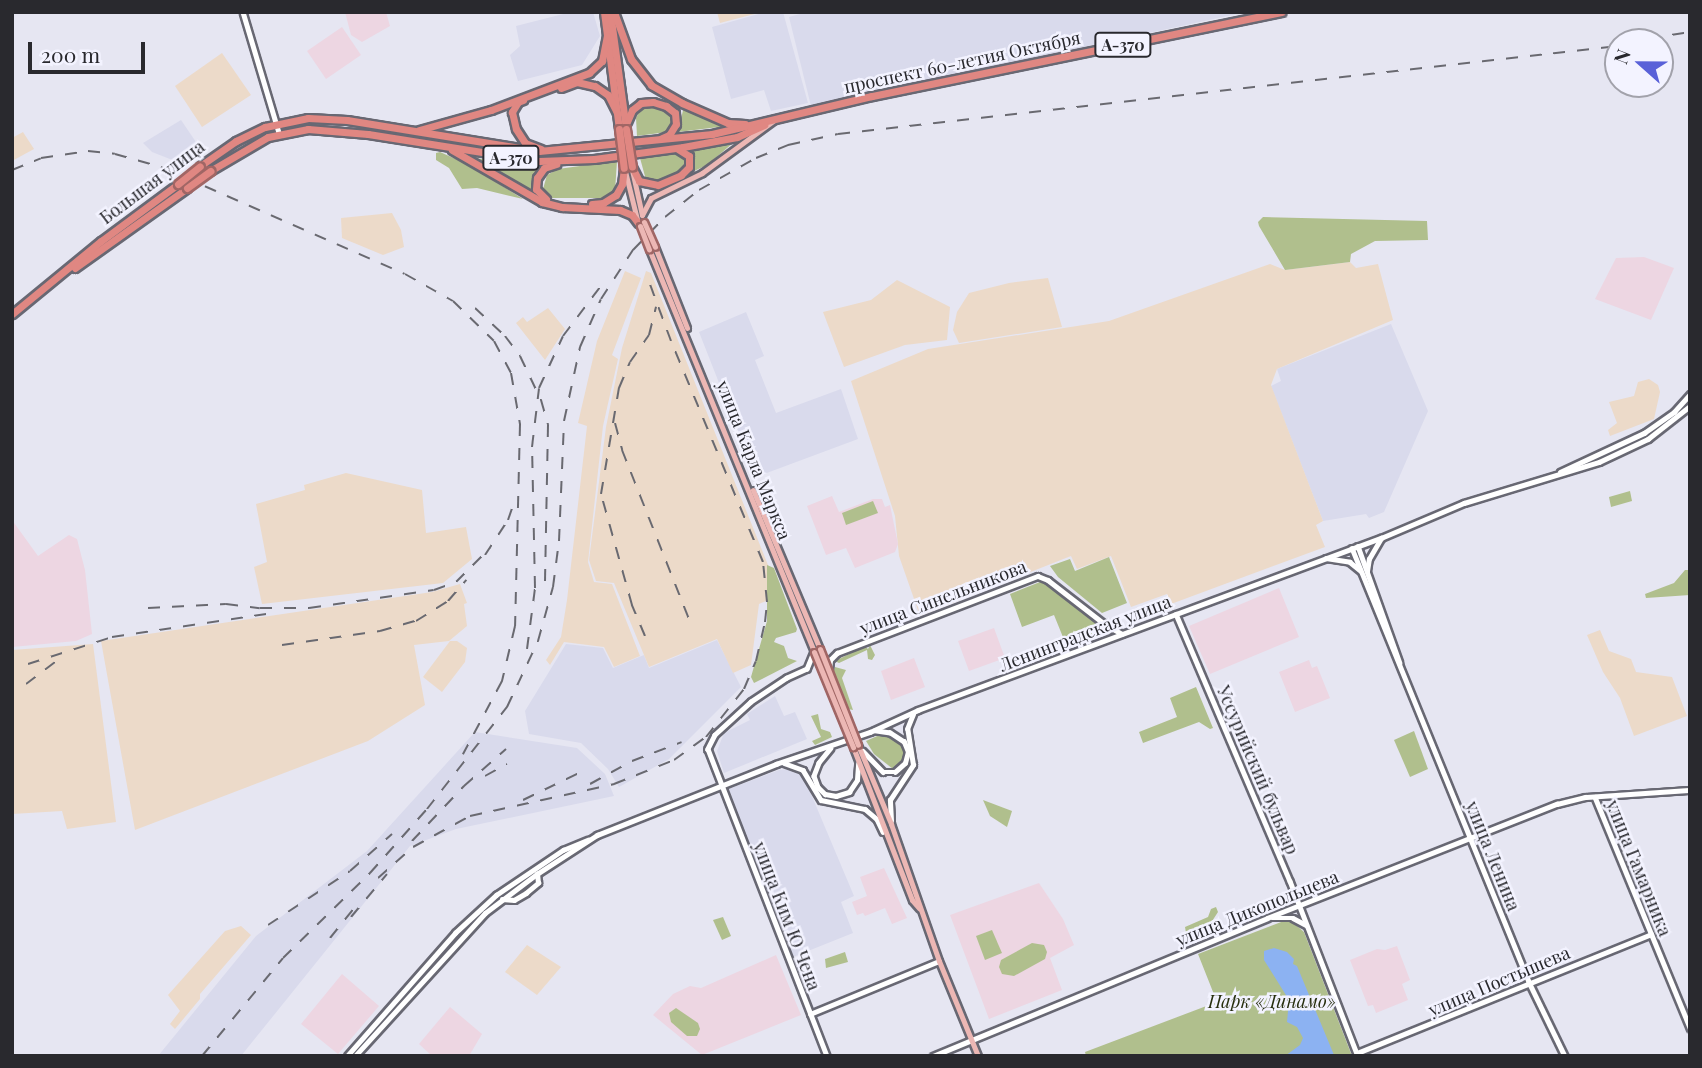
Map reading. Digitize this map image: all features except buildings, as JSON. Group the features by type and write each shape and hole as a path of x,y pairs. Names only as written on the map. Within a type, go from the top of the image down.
{"highway":[{"path":"604,12 617,113"},
{"path":"612,12 631,59 651,85 664,94 728,123 739,125 773,120"},
{"path":"594,159 548,165 539,173 536,189 544,198 552,201 603,203 620,190 628,168 612,12"},
{"name":"проспект 60-летия Октября","path":"275,123 327,118 516,150 549,151 656,141 712,134 884,94 1281,12"},
{"path":"409,130 441,126 589,73 601,61 607,36"},
{"path":"549,151 525,143 512,116 518,102 577,82 605,92 623,129"},
{"path":"623,129 636,106 648,102 666,106 675,113 676,124 669,135 656,141"},
{"name":"проспект 60-летия Октября","path":"279,133 327,129 428,142 514,159 594,159 737,137 773,120"},
{"name":"Большая улица","path":"12,314 57,280 101,241 200,166 236,141 275,123"},
{"name":"Большая улица","path":"57,280 107,249 210,171 242,150 279,133"},
{"path":"428,142 463,155 542,202 620,210 641,221"},
{"path":"628,168 639,181 653,186 681,175 691,163 690,156 681,149 639,153"}],"main road":[{"path":"243,12 279,133"},
{"path":"641,221 651,198 702,173 773,120"},
{"path":"628,168 641,221 652,248"},
{"name":"улица Карла Маркса","path":"652,248 762,512 817,650 825,678 891,824 919,897 919,908"},
{"name":"улица Карла Маркса","path":"652,248 817,650"},
{"path":"1556,474 1644,433 1674,412 1690,394"},
{"path":"1556,474 1576,471 1632,447 1663,429 1690,406"},
{"name":"Ленинградская улица","path":"592,838 779,763 834,746 917,711 1381,538 1464,503 1556,474"},
{"path":"1324,558 1350,562 1365,573 1369,559 1381,538"},
{"name":"улица Ленина","path":"1355,547 1399,664 1529,982 1565,1056"},
{"name":"улица Синельникова","path":"838,653 1038,576 1048,580 1106,625 1123,634"},
{"name":"Уссурийский бульвар","path":"1176,614 1310,929 1357,1054"},
{"path":"1106,625 1107,640"},
{"path":"817,650 827,654 838,653"},
{"path":"721,786 708,751 712,738 760,696 807,670 817,650"},
{"path":"817,650 829,671 855,746 859,771 851,789 841,796 830,796 821,791 815,782 817,766 834,746"},
{"path":"829,671 830,660 838,653"},
{"path":"807,670 819,672 825,678"},
{"path":"855,746 876,768 889,773 904,765 908,755 907,726 917,711"},
{"path":"870,732 890,733 908,743 914,765 890,800 891,824"},
{"name":"улица Карла Маркса","path":"855,746 912,900 919,908 978,1056"},
{"path":"779,763 798,767 826,803 857,806 870,812 891,847"},
{"name":"улица Ким Ю Чена","path":"721,786 827,1056"},
{"name":"улица Дикопольцева","path":"933,1056 1267,918 1557,804 1595,797 1690,790"},
{"name":"улица Гамарника","path":"1595,797 1690,1028"},
{"path":"355,1056 459,938 501,899 592,838"},
{"path":"347,1056 459,930 496,895 562,850 592,838"},
{"path":"501,899 519,898 538,883 537,874"},
{"path":"1267,918 1293,918 1310,929"},
{"name":"улица Постышева","path":"1357,1054 1651,934"},
{"path":"810,1014 939,961"}],"shaded area":[{"path":"345,12 386,12 390,26 362,42 351,35"},
{"path":"571,12 593,12 600,36 582,65 518,81 510,55 520,46 516,26"},
{"path":"717,12 762,12 720,23"},
{"path":"766,12 783,12 808,103 771,111 764,90 731,99 712,27"},
{"path":"807,12 1246,12 811,106 789,17"},
{"path":"342,27 361,55 326,79 307,51"},
{"path":"222,53 251,95 202,127 175,86"},
{"path":"181,120 198,145 175,161 152,152 143,143"},
{"path":"23,132 34,149 12,161 12,138"},
{"path":"392,213 401,230 404,247 383,255 342,238 341,218"},
{"path":"1644,257 1674,268 1651,320 1595,299 1616,258"},
{"path":"1350,262 1356,268 1378,264 1393,320 1277,369 1271,385 1323,521 1316,525 1325,547 1171,604 1167,594 1131,607 1111,556 1077,569 1071,556 920,616 899,556 895,516 851,381 928,349 1109,321 1270,264 1285,270"},
{"path":"625,271 641,278 612,355 618,359 603,426 588,562 594,582 612,584 640,656 614,667 604,647 564,642 550,665 546,660 561,637 567,600 587,426 578,423 597,341"},
{"path":"646,271 651,273 780,595 759,604 751,665 733,673 717,639 649,667 614,583 596,581 589,560 606,427 622,348"},
{"path":"1048,278 1062,327 959,343 953,330 957,312 969,293 1009,283"},
{"path":"897,280 950,307 947,340 905,345 844,367 823,312 871,300"},
{"path":"548,308 565,329 545,360 516,323 523,317 527,322"},
{"path":"746,312 764,356 755,360 776,413 841,389 858,439 756,477 699,332"},
{"path":"1391,324 1428,411 1384,512 1369,518 1366,514 1323,521 1271,386 1281,381 1277,369"},
{"path":"1649,379 1658,385 1660,392 1654,419 1610,436 1608,430 1617,423 1609,402 1634,396 1638,382"},
{"path":"346,473 422,490 426,533 466,527 472,559 443,583 262,604 254,567 267,562 256,504 305,490 304,485"},
{"path":"832,496 839,512 873,499 882,499 885,507 890,505 898,544 895,552 855,568 846,548 826,555 807,506"},
{"path":"12,520 38,556 69,535 77,539 85,570 92,634 76,641 12,647"},
{"path":"460,584 467,603 464,604 467,626 449,641 414,645 425,705 368,741 135,830 101,641 432,592"},
{"path":"1279,588 1299,637 1210,674 1189,626"},
{"path":"994,628 1005,658 969,671 958,641"},
{"path":"1600,630 1609,651 1631,659 1636,672 1672,677 1687,716 1634,736 1620,698 1603,672 1587,635"},
{"path":"717,640 741,687 669,759 619,787 608,769 581,743 529,734 525,711 566,644 603,648 613,668 644,655 649,668"},
{"path":"450,641 457,641 467,648 465,662 442,692 423,677"},
{"path":"93,644 116,822 67,829 62,811 12,814 12,650"},
{"path":"914,658 925,687 891,700 881,671"},
{"path":"1309,660 1312,668 1317,666 1330,698 1295,712 1279,672"},
{"path":"775,696 784,716 795,712 807,739 724,773 717,751 724,733 750,720 747,714"},
{"path":"475,732 577,748 605,774 614,796 456,829 410,846 241,1056 158,1056 256,936 367,851"},
{"path":"792,769 803,775 854,896 841,902 853,933 793,957 726,790 779,770"},
{"path":"884,868 907,918 892,924 885,908 865,916 863,913 857,915 852,902 867,896 860,877"},
{"path":"1039,883 1063,919 1074,945 1050,958 1062,990 989,1019 950,915"},
{"path":"241,926 251,935 200,994 200,999 175,1029 170,1024 180,1011 168,995 225,931"},
{"path":"527,945 561,967 537,995 505,972"},
{"path":"1397,946 1410,980 1402,984 1408,1000 1376,1013 1373,1005 1368,1006 1350,960 1377,949 1385,950"},
{"path":"776,955 801,1015 702,1055 653,1015 673,994 690,986 701,988"},
{"path":"342,974 379,1006 338,1054 301,1024"},
{"path":"450,1007 482,1034 469,1056 432,1056 419,1044"}],"green space":[{"path":"657,105 673,116 673,123 667,132 637,136 636,118 640,110"},
{"path":"684,106 727,126 678,132"},
{"path":"733,143 707,165 688,174 694,163 688,150"},
{"path":"440,152 469,165 523,199 477,188 462,189 449,168 436,160 436,153"},
{"path":"682,153 687,158 683,171 654,182 646,180 640,158"},
{"path":"473,158 542,166 533,187 535,195"},
{"path":"617,161 615,191 606,198 551,198 543,189 547,175 558,169"},
{"path":"1263,217 1427,221 1428,240 1375,241 1351,254 1350,262 1285,270 1259,226 1258,222"},
{"path":"1630,491 1632,501 1611,507 1609,497"},
{"path":"873,501 878,513 846,525 842,513"},
{"path":"1109,557 1127,603 1102,613 1058,577 1050,566 1070,559 1075,571"},
{"path":"767,565 774,568 797,629 796,632 776,638 774,642 784,646 788,658 797,661 754,683 751,677 767,621"},
{"path":"1685,570 1690,570 1690,595 1646,598 1645,594 1674,583"},
{"path":"1040,582 1050,585 1106,631 1067,647 1054,615 1022,627 1010,594"},
{"path":"870,645 875,655 872,660 868,659 867,650 839,663 835,661 865,646 868,649"},
{"path":"835,667 846,670 842,678 853,710 848,709 833,673"},
{"path":"1196,687 1213,728 1210,729 1199,722 1143,743 1139,732 1177,717 1170,698"},
{"path":"818,714 821,729 830,732 832,737 815,745 812,741 821,737 811,716"},
{"path":"1414,731 1428,769 1410,777 1394,740"},
{"path":"884,733 901,741 905,748 903,762 893,769 874,754 866,741"},
{"path":"983,800 1012,811 1007,827 990,816"},
{"path":"1216,907 1218,912 1205,932 1187,939 1185,927 1208,917 1211,909"},
{"path":"723,917 731,936 722,940 713,920"},
{"name":"Парк «Динамо»","path":"1289,919 1304,932 1352,1056 1086,1056 1085,1052 1217,1002 1198,954"},
{"path":"992,930 1002,953 985,960 976,936"},
{"path":"1032,943 1044,945 1047,952 1045,959 1014,976 1002,974 999,967 1001,960"},
{"path":"845,952 848,962 826,968 825,959"},
{"path":"676,1008 698,1023 700,1029 697,1036 687,1036 671,1022 669,1013"}],"water":[{"path":"1274,948 1287,952 1294,959 1293,964 1297,966 1334,1055 1285,1056 1300,1045 1303,1038 1297,1027 1287,1022 1289,1000 1264,960 1264,951"}],"railway":[{"path":"1674,34 1690,32"},
{"path":"202,1056 283,958 370,873 427,809 507,707 538,641 553,587 559,541 564,421 580,347 601,299 633,250 665,217 699,190 756,158 788,145 838,134 1604,48"},
{"path":"12,170 41,158 88,151 115,154 161,167 405,274 453,301 494,341 511,373 520,424 515,626 502,681 463,754"},
{"path":"378,878 413,847 470,816 614,784 674,760 706,737 744,689 756,661 765,622 767,602 763,562 671,341 647,276"},
{"path":"527,649 535,588 532,447 539,388 563,336 600,287"},
{"path":"645,636 632,605 601,494 619,388 630,362 649,335 656,307"},
{"path":"475,308 505,336 520,356 541,400 548,425 545,585"},
{"path":"615,423 622,450 689,619"},
{"path":"485,555 508,520 515,500"},
{"path":"148,608 226,604 260,608 309,608 434,590 456,582 490,548"},
{"path":"282,645 380,631 416,621 448,601 466,580"},
{"path":"28,664 112,637 266,614"},
{"path":"26,684 59,659"},
{"path":"590,784 632,761 682,742"},
{"path":"412,841 464,786 506,749"},
{"path":"485,776 507,764"},
{"path":"523,800 583,771"},
{"path":"268,925 350,871 392,834"},
{"path":"351,917 387,874"},
{"path":"330,938 354,908"}]}
